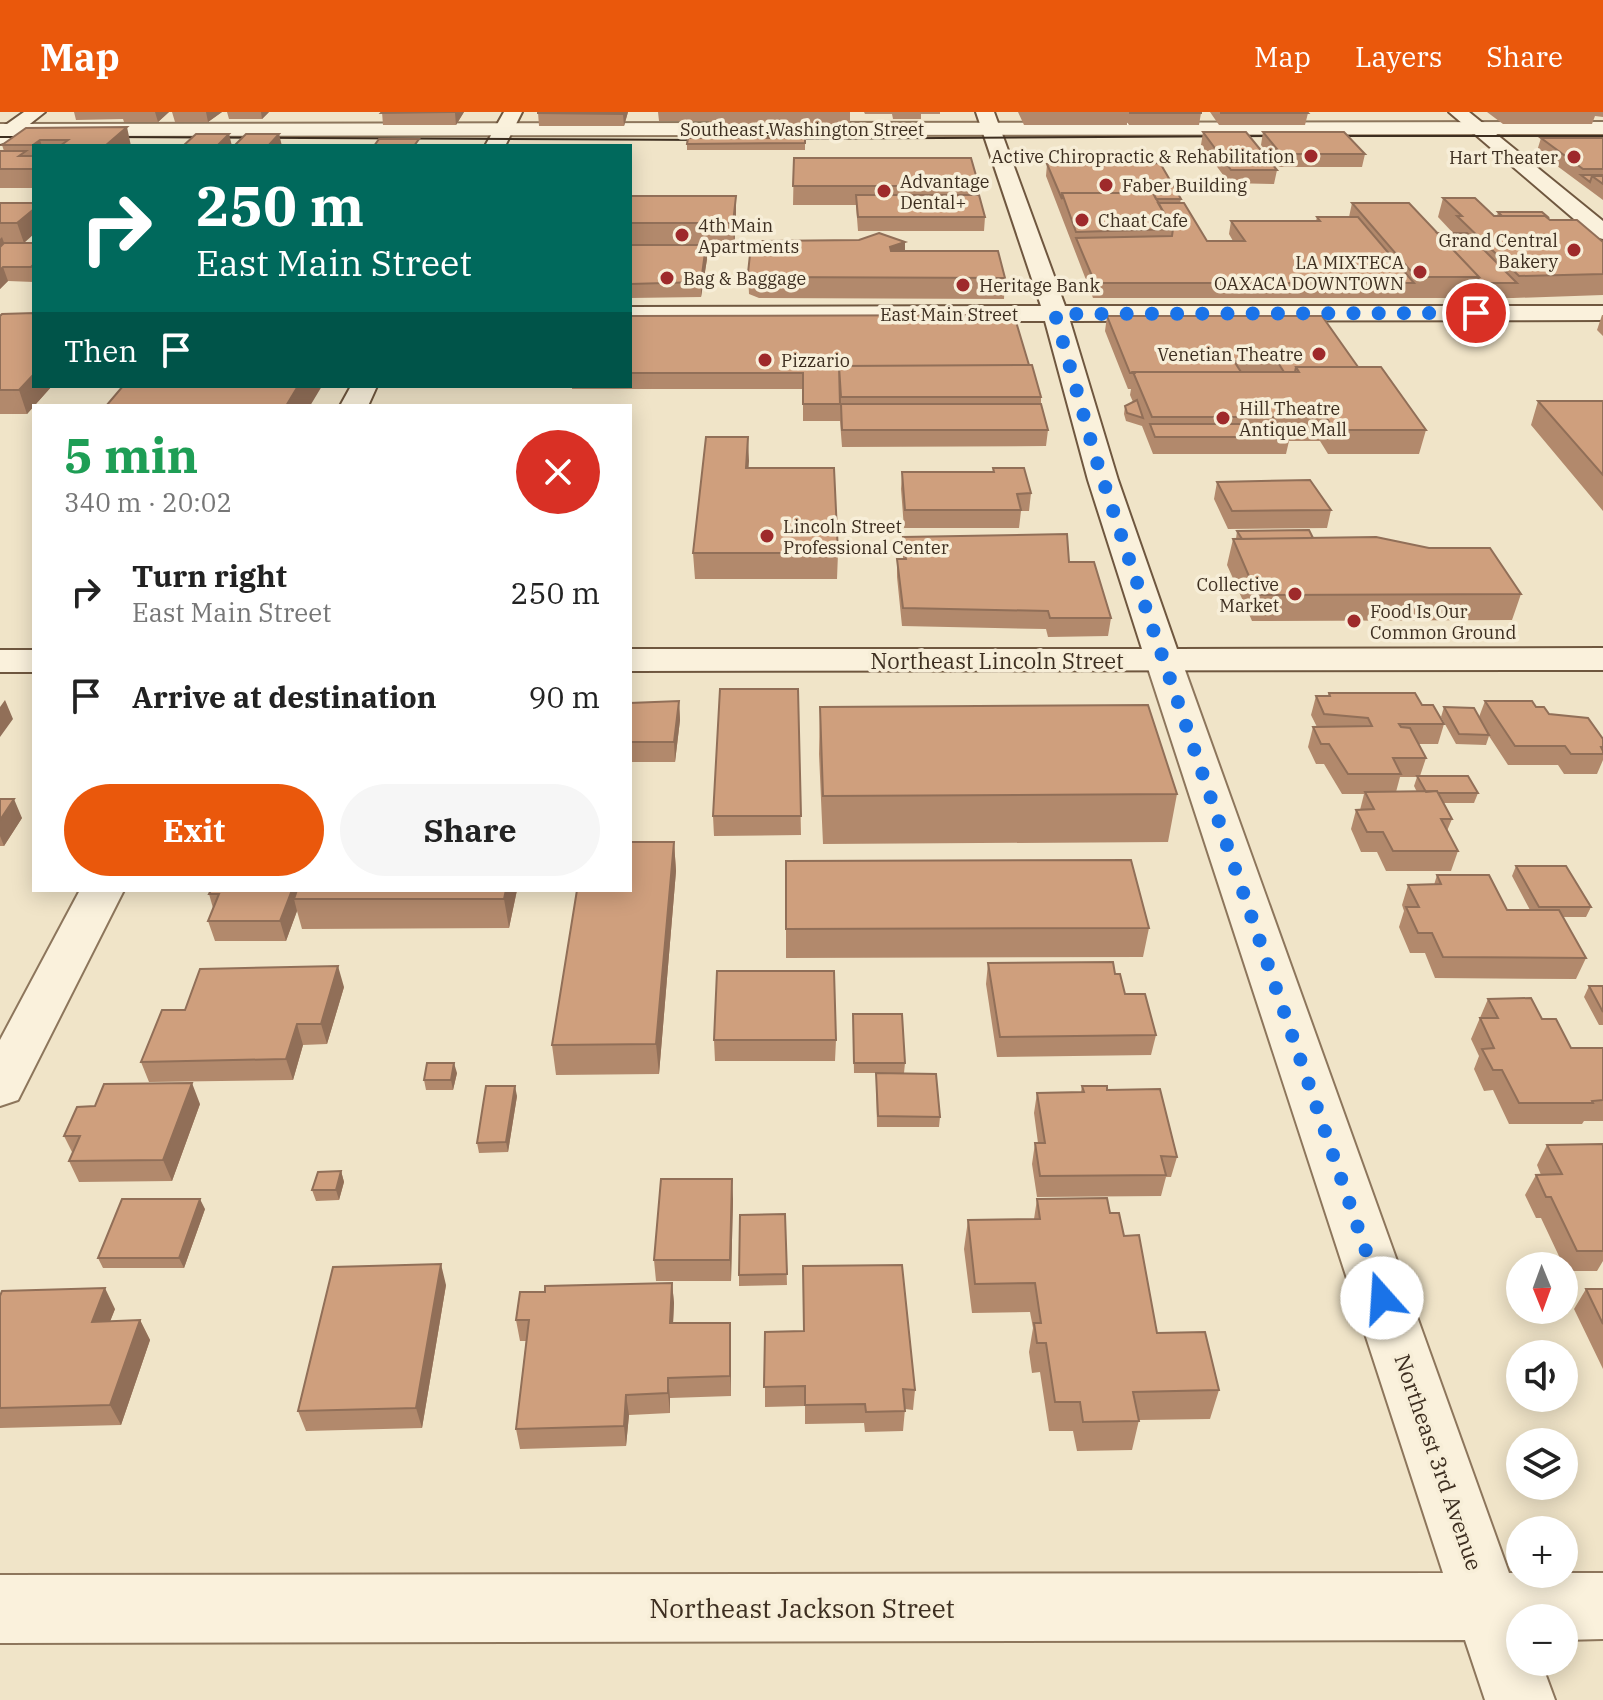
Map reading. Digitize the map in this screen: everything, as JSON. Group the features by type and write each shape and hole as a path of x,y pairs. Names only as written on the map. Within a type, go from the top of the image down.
{"street":[{"path":"3,135 36,112"},
{"path":"1458,112 1603,232"},
{"name":"Southeast Washington Street","path":"3,135 990,127 1484,134 1603,139"},
{"name":"Northeast 3rd Avenue","path":"990,127 1055,314 1099,469 1163,659 1520,1700"},
{"name":"Southeast Washington Street","path":"1484,134 1603,128"},
{"name":"East Main Street","path":"632,314 1603,313"},
{"name":"Northeast Lincoln Street","path":"632,660 1603,659"},
{"path":"0,661 32,661"},
{"path":"0,1087 101,892"},
{"name":"Northeast Jackson Street","path":"0,1609 1603,1606"}],"building":[{"path":"623,112 623,114 538,113"},
{"path":"1201,112 1201,113 1130,113"},
{"path":"1307,112 1308,113 1221,113"},
{"path":"127,127 107,144 63,144 68,140 40,140 32,145 2,145 26,128"},
{"path":"1203,132 1246,132 1277,170 1231,170"},
{"path":"1263,132 1344,132 1365,154 1281,154"},
{"path":"196,134 229,134 219,144 185,144"},
{"path":"246,134 279,134 270,144 236,144"},
{"path":"688,138 805,138 805,143 687,144"},
{"path":"1541,138 1603,138 1603,169 1583,169"},
{"path":"379,139 419,139 415,144 375,144"},
{"path":"0,151 26,151 19,156 32,156 32,169 0,169"},
{"path":"1115,153 1148,153 1155,163 1121,163"},
{"path":"794,158 971,158 979,186 793,186"},
{"path":"1160,163 1181,199 1156,199 1153,193 1062,193 1062,199 1047,164"},
{"path":"1581,175 1603,176 1592,176 1590,182"},
{"path":"1592,176 1603,176 1603,184"},
{"path":"1062,193 1153,193 1173,229 1076,232"},
{"path":"856,195 979,195 985,217 858,217"},
{"path":"632,196 736,196 733,223 632,223"},
{"path":"1443,198 1475,198 1494,216 1545,216 1550,220 1577,220 1603,242 1603,274 1519,276 1457,216 1462,216"},
{"path":"0,203 32,203 32,211 17,223 0,223"},
{"path":"1158,203 1184,203 1207,241 1245,241 1231,221 1320,221 1317,217 1358,217 1414,283 1095,283 1076,238 1172,236 1173,229"},
{"path":"1352,203 1409,203 1479,277 1416,277"},
{"path":"1498,212 1542,212 1549,218 1502,216"},
{"path":"879,233 905,242 890,247 891,251 998,251 1005,278 759,277 748,273 751,245 762,241 859,240"},
{"path":"1437,233 1467,233 1517,283 1477,283 1479,277"},
{"path":"4,243 32,243 32,266 3,267 0,270 0,247"},
{"path":"632,245 706,245 701,282 632,284"},
{"path":"32,313 32,376 19,390 0,390 2,314"},
{"path":"1014,315 1029,365 839,366 840,404 803,404 803,373 632,373 632,316"},
{"path":"1107,316 1322,316 1358,367 1296,367 1295,372 1284,372 1277,361 1234,361 1241,372 1130,373"},
{"path":"1032,365 1041,397 841,397 839,366"},
{"path":"1296,367 1381,367 1426,430 1334,430 1326,417 1152,417 1133,372 1299,372"},
{"path":"121,388 297,388 287,404 108,404"},
{"path":"1137,400 1143,418 1127,413 1125,406"},
{"path":"1538,401 1603,401 1603,475"},
{"path":"841,404 1041,404 1048,430 842,430"},
{"path":"1150,424 1282,424 1290,437 1155,437"},
{"name":"Lincoln Street Professional Center","path":"706,437 748,437 746,468 834,468 838,553 693,553"},
{"path":"993,468 1024,468 1031,493 1017,494 1021,510 905,510 902,472 994,472"},
{"path":"1310,480 1331,510 1232,511 1217,482"},
{"path":"1309,530 1313,538 1242,539 1237,531"},
{"path":"1067,534 1069,562 1094,562 1111,618 1050,618 1048,611 903,608 897,559 906,559 903,537"},
{"path":"1376,537 1429,548 1490,548 1521,594 1257,595 1233,539"},
{"path":"720,689 798,689 801,816 713,816"},
{"path":"1329,693 1415,693 1422,705 1433,705 1444,724 1399,724 1410,728 1426,758 1393,758 1401,774 1348,774 1329,744 1321,744 1313,727 1372,726 1368,718 1324,714 1316,696 1330,696"},
{"path":"679,701 674,742 632,742 632,703"},
{"path":"1485,701 1532,701 1536,707 1544,707 1549,714 1588,718 1603,739 1603,754 1571,754 1565,746 1515,746"},
{"path":"1148,705 1177,794 823,796 820,707"},
{"path":"1444,707 1474,708 1489,735 1459,734"},
{"path":"1417,776 1468,776 1478,793 1426,792"},
{"path":"1437,791 1452,819 1441,819 1458,851 1393,851 1383,832 1367,832 1356,810 1374,809 1365,792"},
{"path":"0,799 14,799 0,820"},
{"path":"632,842 674,842 656,1044 552,1045 577,892 632,892"},
{"path":"1131,860 1149,928 786,929 786,861"},
{"path":"1516,866 1566,866 1591,907 1539,907"},
{"path":"1437,875 1489,875 1507,910 1559,910 1586,958 1443,957 1432,933 1418,933 1406,907 1419,907 1408,885 1441,884"},
{"path":"291,892 280,921 208,921 219,894 209,894"},
{"path":"296,892 506,892 504,899 294,899"},
{"path":"1113,962 1125,994 1145,994 1156,1035 1000,1037 988,963"},
{"path":"338,966 321,1024 297,1024 286,1059 141,1062 162,1010 185,1010 200,969"},
{"path":"717,971 834,971 836,1040 714,1040"},
{"path":"1589,986 1603,986 1603,1012"},
{"path":"1531,998 1542,1019 1556,1019 1571,1048 1603,1048 1603,1100 1593,1103 1519,1103 1502,1070 1493,1070 1482,1049 1494,1048 1480,1018 1498,1018 1488,999"},
{"path":"853,1014 902,1014 905,1063 854,1063"},
{"path":"427,1063 454,1063 451,1080 424,1080"},
{"path":"876,1073 936,1074 940,1117 878,1116"},
{"path":"192,1083 163,1160 69,1161 80,1136 64,1136 77,1107 95,1106 104,1084"},
{"path":"486,1086 515,1086 506,1142 477,1143"},
{"path":"1082,1086 1107,1086 1107,1090 1160,1089 1177,1157 1161,1156 1166,1175 1040,1176 1035,1143 1045,1143 1037,1093 1084,1092"},
{"path":"1603,1144 1603,1251 1577,1251 1551,1197 1546,1197 1536,1175 1562,1174 1547,1145"},
{"path":"341,1171 336,1190 312,1190 318,1172"},
{"path":"661,1179 732,1179 730,1260 654,1260"},
{"path":"1107,1198 1110,1213 1119,1213 1124,1236 1139,1235 1157,1333 1205,1332 1219,1390 1133,1392 1139,1421 1083,1422 1080,1402 1055,1402 1046,1343 1037,1343 1034,1323 1041,1323 1035,1283 975,1284 968,1220 1040,1219 1037,1199"},
{"path":"122,1199 200,1199 179,1258 98,1258"},
{"path":"785,1214 787,1274 739,1275 740,1215"},
{"path":"441,1264 416,1408 298,1411 333,1267"},
{"path":"902,1265 915,1390 903,1389 905,1411 866,1412 865,1404 805,1405 805,1386 764,1387 765,1332 804,1331 803,1266"},
{"path":"672,1283 670,1323 730,1323 730,1376 668,1378 668,1393 626,1395 624,1426 516,1429 529,1320 516,1320 520,1292 545,1292 545,1286"},
{"path":"105,1288 92,1322 140,1320 110,1405 0,1408 2,1291"},
{"path":"1586,1289 1603,1289 1603,1324"}],"tram line":[{"path":"1272,132 1336,132"},
{"path":"700,133 796,133"},
{"path":"783,139 1283,136"},
{"path":"1327,136 1603,136"},
{"path":"0,137 35,137"},
{"path":"107,137 711,140"}],"place":[{"name":"Active Chiropractic & Rehabilitation","path":"1311,156"},
{"name":"Hart Theater","path":"1574,157"},
{"name":"Faber Building","path":"1106,185"},
{"name":"Advantage Dental+","path":"884,191"},
{"name":"Chaat Cafe","path":"1082,220"},
{"name":"4th Main Apartments","path":"682,235"},
{"name":"Grand Central Bakery","path":"1574,250"},
{"name":"LA MIXTECA OAXACA DOWNTOWN","path":"1420,272"},
{"name":"Bag & Baggage","path":"667,278"},
{"name":"Heritage Bank","path":"963,285"},
{"name":"Venetian Theatre","path":"1319,354"},
{"name":"Pizzario","path":"765,360"},
{"name":"Hill Theatre Antique Mall","path":"1223,418"},
{"name":"Lincoln Street Professional Center","path":"767,536"},
{"name":"Collective Market","path":"1295,594"},
{"name":"Food Is Our Common Ground","path":"1354,621"}],"route":[{"path":"1382,1298 1130,562 1096,459 1055,314 1476,313"}]}
